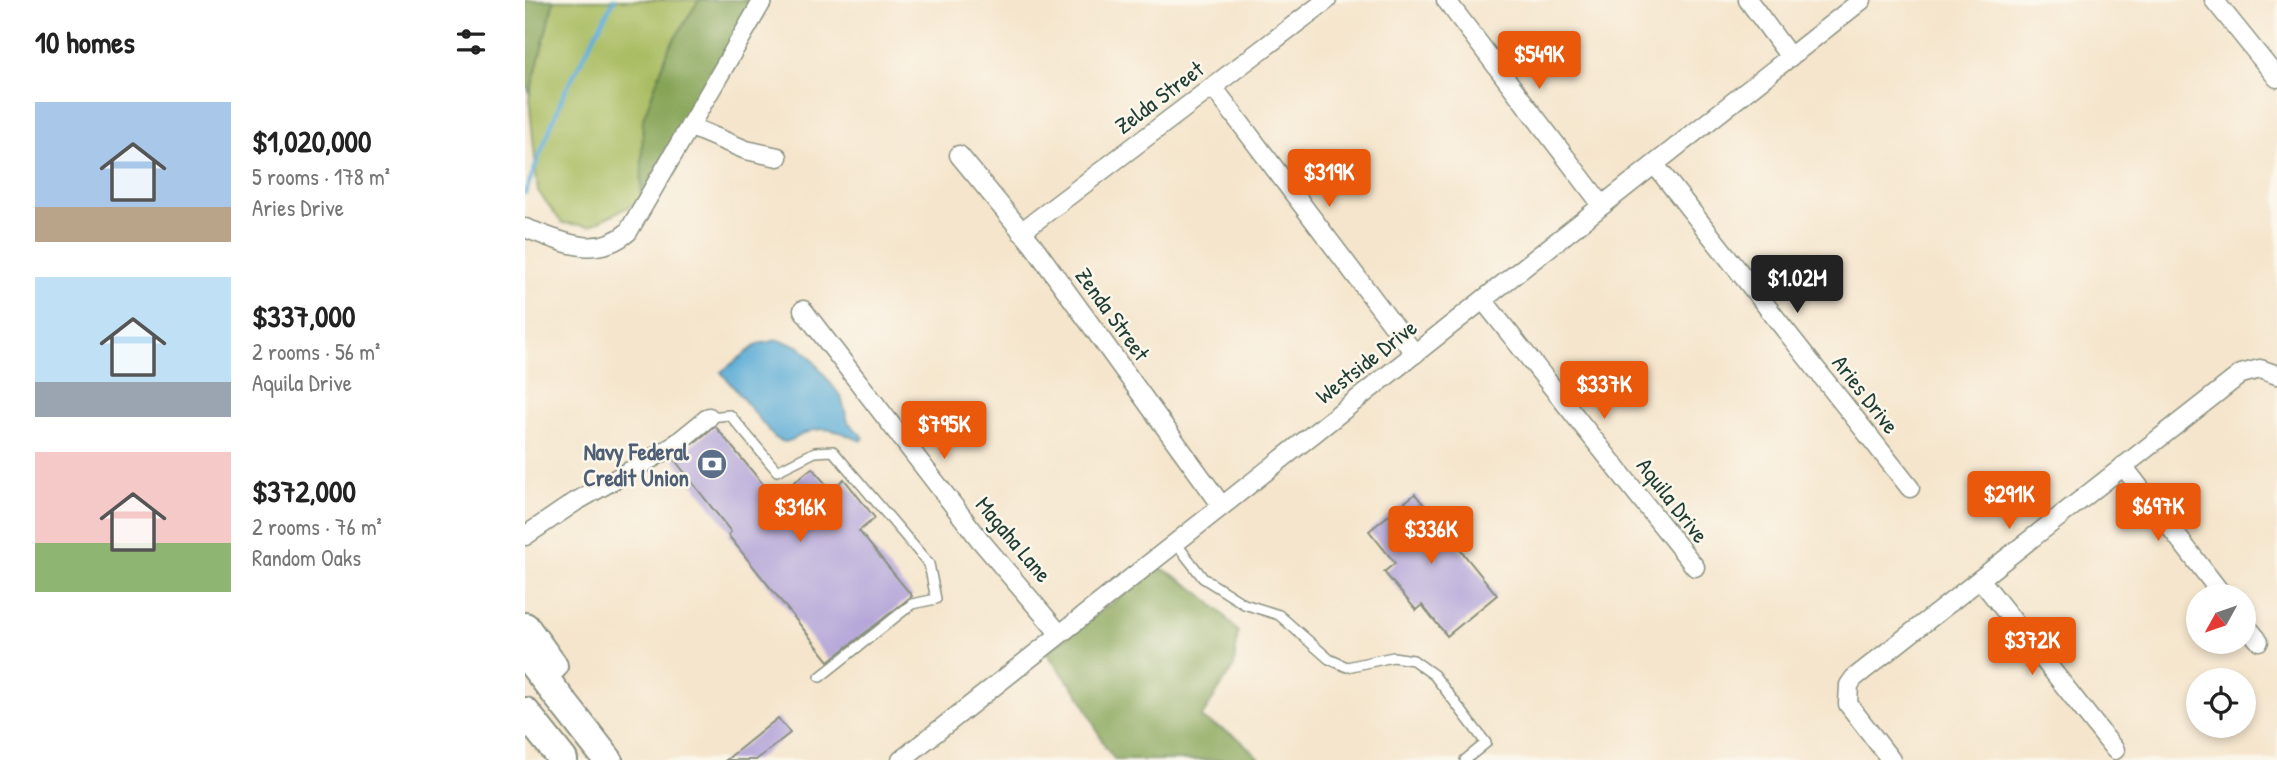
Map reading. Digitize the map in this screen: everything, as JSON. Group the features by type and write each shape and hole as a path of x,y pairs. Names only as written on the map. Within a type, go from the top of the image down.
{"main road":[{"path":"525,627 550,660 569,712"},
{"path":"525,654 608,760"},
{"path":"525,672 595,760"},
{"path":"525,712 563,760"}],"street":[{"path":"525,228 579,247 606,246 618,241 628,232 764,0"},
{"name":"Zelda Street","path":"1021,232 1327,0"},
{"path":"1446,0 1602,205"},
{"path":"1748,0 1790,57"},
{"name":"Westside Drive","path":"901,760 1862,0"},
{"path":"2214,0 2277,78"},
{"path":"1213,87 1415,354"},
{"path":"691,127 746,150 778,157"},
{"name":"Zenda Street","path":"958,155 1021,232 1222,506"},
{"name":"Aries Drive","path":"1655,165 1910,488"},
{"name":"Aquila Drive","path":"1483,300 1695,567"},
{"name":"Magaha Lane","path":"803,310 980,540 1059,633"},
{"path":"1891,760 1848,704 1849,685 1854,678 2241,374 2260,369 2277,375"},
{"path":"525,536 575,502 672,447 709,418"},
{"path":"2123,466 2214,584"},
{"path":"1980,579 2115,750"},
{"path":"2256,637 2259,641"}],"lane":[{"path":"709,418 730,415 777,471 815,452 833,452 929,564 936,599 912,604 820,677"},
{"path":"1175,542 1203,578 1244,604 1279,615 1329,659 1347,667 1393,657 1413,660 1434,675 1486,743 1465,760"}],"green space":[{"path":"525,0 554,0 530,94 525,82"},
{"path":"554,0 699,0 669,48 641,196 638,202 590,226 562,223 538,191 529,97"},
{"path":"699,0 755,0 641,196 643,119 669,48"},
{"path":"1159,567 1202,595 1238,632 1234,666 1201,718 1237,737 1261,760 1115,760 1105,747 1082,699 1046,653"}],"water":[{"path":"778,340 798,346 809,355 841,397 848,422 864,438 861,441 827,429 813,430 790,441 784,442 775,438 721,372 758,344"}],"building":[{"path":"715,426 771,494 773,491 777,496 812,468 831,490 844,479 875,518 859,531 912,596 829,661 728,535 731,532 674,459"},
{"path":"1415,494 1497,595 1447,636 1422,605 1416,610 1384,572 1395,563 1369,531"},
{"path":"778,718 790,733 756,760 726,760"}],"waterway":[{"path":"525,193 564,93 614,0"}],"place":[{"name":"Navy Federal Credit Union","path":"712,464"}]}
